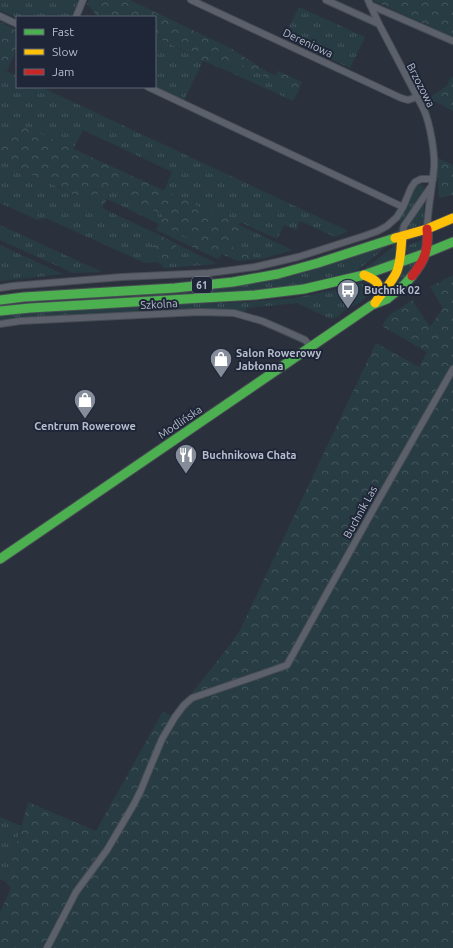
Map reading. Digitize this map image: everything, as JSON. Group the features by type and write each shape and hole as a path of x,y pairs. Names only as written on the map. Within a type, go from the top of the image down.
{"main road":[{"name":"61","path":"0,300 24,297 175,288 233,282 278,274 318,263 427,229 450,220"},
{"path":"426,253 428,242 427,229"},
{"name":"Modlińska","path":"372,305 395,277 399,263 402,236"},
{"name":"61","path":"0,311 255,295 304,289 363,275 453,242"},
{"name":"Modlińska","path":"0,559 372,305 394,293 416,271 426,253"},
{"path":"363,275 372,278 378,283 380,288 380,296"}],"street":[{"path":"76,16 84,0"},
{"name":"Dereniowa","path":"191,0 401,98 408,100 417,97"},
{"path":"326,0 379,24"},
{"path":"369,2 453,42"},
{"name":"Brzozowa","path":"369,2 429,122 434,158 427,229"},
{"path":"0,16 16,24"},
{"path":"150,88 403,207"},
{"path":"0,288 94,279 209,273 255,267 303,256 364,236 387,226 394,220 403,207 415,182 421,179 432,182 404,226 402,236"},
{"path":"428,214 433,218 450,220"},
{"name":"Szkolna","path":"0,324 20,321 199,312 234,313 262,321 285,330 305,340 311,347"},
{"name":"Buchnik Las","path":"47,948 76,892 107,850 123,823 141,790 162,739 184,705 192,698 247,680 287,664 453,369"}],"green space":[{"path":"0,0 79,0 71,16 16,16 16,18 0,10"},
{"path":"89,0 130,0 232,49 267,72 276,76 278,71 302,82 298,92 296,91 299,93 233,61 228,71 203,61 162,40 156,39 156,16 97,16 87,4"},
{"path":"453,0 453,37 374,1"},
{"path":"299,7 365,37 350,68 284,37"},
{"path":"0,22 16,30 16,51 7,71 0,68"},
{"path":"156,39 162,40 203,61 184,100 156,87"},
{"path":"233,61 276,76 278,71 299,93 297,93 293,101 228,71"},
{"path":"0,68 16,76 16,88 43,88 348,231 335,237 300,221 296,230 284,225 277,239 240,222 238,226 164,191 172,172 83,130 73,149 17,123 9,141 3,139 0,145"},
{"path":"451,77 453,78 453,111 435,101 426,107 422,102 447,86"},
{"path":"17,123 248,229 232,247 256,259 238,261 222,254 218,259 190,246 192,240 159,224 163,215 102,185 97,194 107,199 102,208 0,160 0,145 3,139 9,141"},
{"path":"436,157 453,165 453,195 439,198"},
{"path":"0,160 155,233 152,241 153,254 177,256 177,244 217,264 164,268 157,262 145,263 48,219 45,218 38,220 0,203"},
{"path":"419,184 423,185 423,195 403,221 398,233 389,235 397,230 401,223 398,220 405,210 413,191"},
{"path":"102,185 164,215 160,224 193,240 190,246 156,230 159,224 97,194"},
{"path":"424,202 424,223 405,230 409,223"},
{"path":"0,225 102,272 71,273 0,240"},
{"path":"248,229 292,250 265,258 256,259 232,247"},
{"path":"155,233 177,244 176,250 178,259 174,264 153,254 152,241"},
{"path":"422,240 423,245 421,250 410,254 407,252 409,245"},
{"path":"398,242 395,261 364,271 364,269 393,247 392,243"},
{"path":"0,245 63,274 0,281"},
{"path":"387,245 358,270 359,272 288,287 245,292 0,307 0,304 42,299 207,289"},
{"path":"417,261 406,276 392,289 399,278 403,266"},
{"path":"453,275 453,948 0,948 0,912 11,888 6,882 28,802 96,831 163,711 173,717 240,630 376,343 419,367 427,352 382,326 387,317 412,300 430,327 443,308 430,287"},
{"path":"362,282 366,296 364,299 344,310 340,315 331,319 297,303 247,308 245,312 216,309 94,314 0,322 0,315 21,312 247,302 295,298 334,290"},
{"path":"0,817 21,826 6,882 0,879"}],"traffic: fast":[{"path":"0,300 24,297 175,288 233,282 278,274 318,263 395,238"},
{"path":"0,311 255,295 304,289 364,275 453,242"},
{"path":"0,559 372,305 387,299 404,285 412,276"}],"traffic: slow":[{"path":"395,238 427,229 453,218"},
{"path":"375,303 397,271 402,236"},
{"path":"364,275 372,278 376,282 379,288 380,296"}],"traffic: jam":[{"path":"412,276 420,265 427,248 427,229"}],"place":[{"name":"Buchnik 02","path":"348,310"},
{"name":"Salon Rowerowy Jabłonna","path":"221,378"},
{"name":"Centrum Rowerowe","path":"85,420"},
{"name":"Buchnikowa Chata","path":"186,474"}]}
